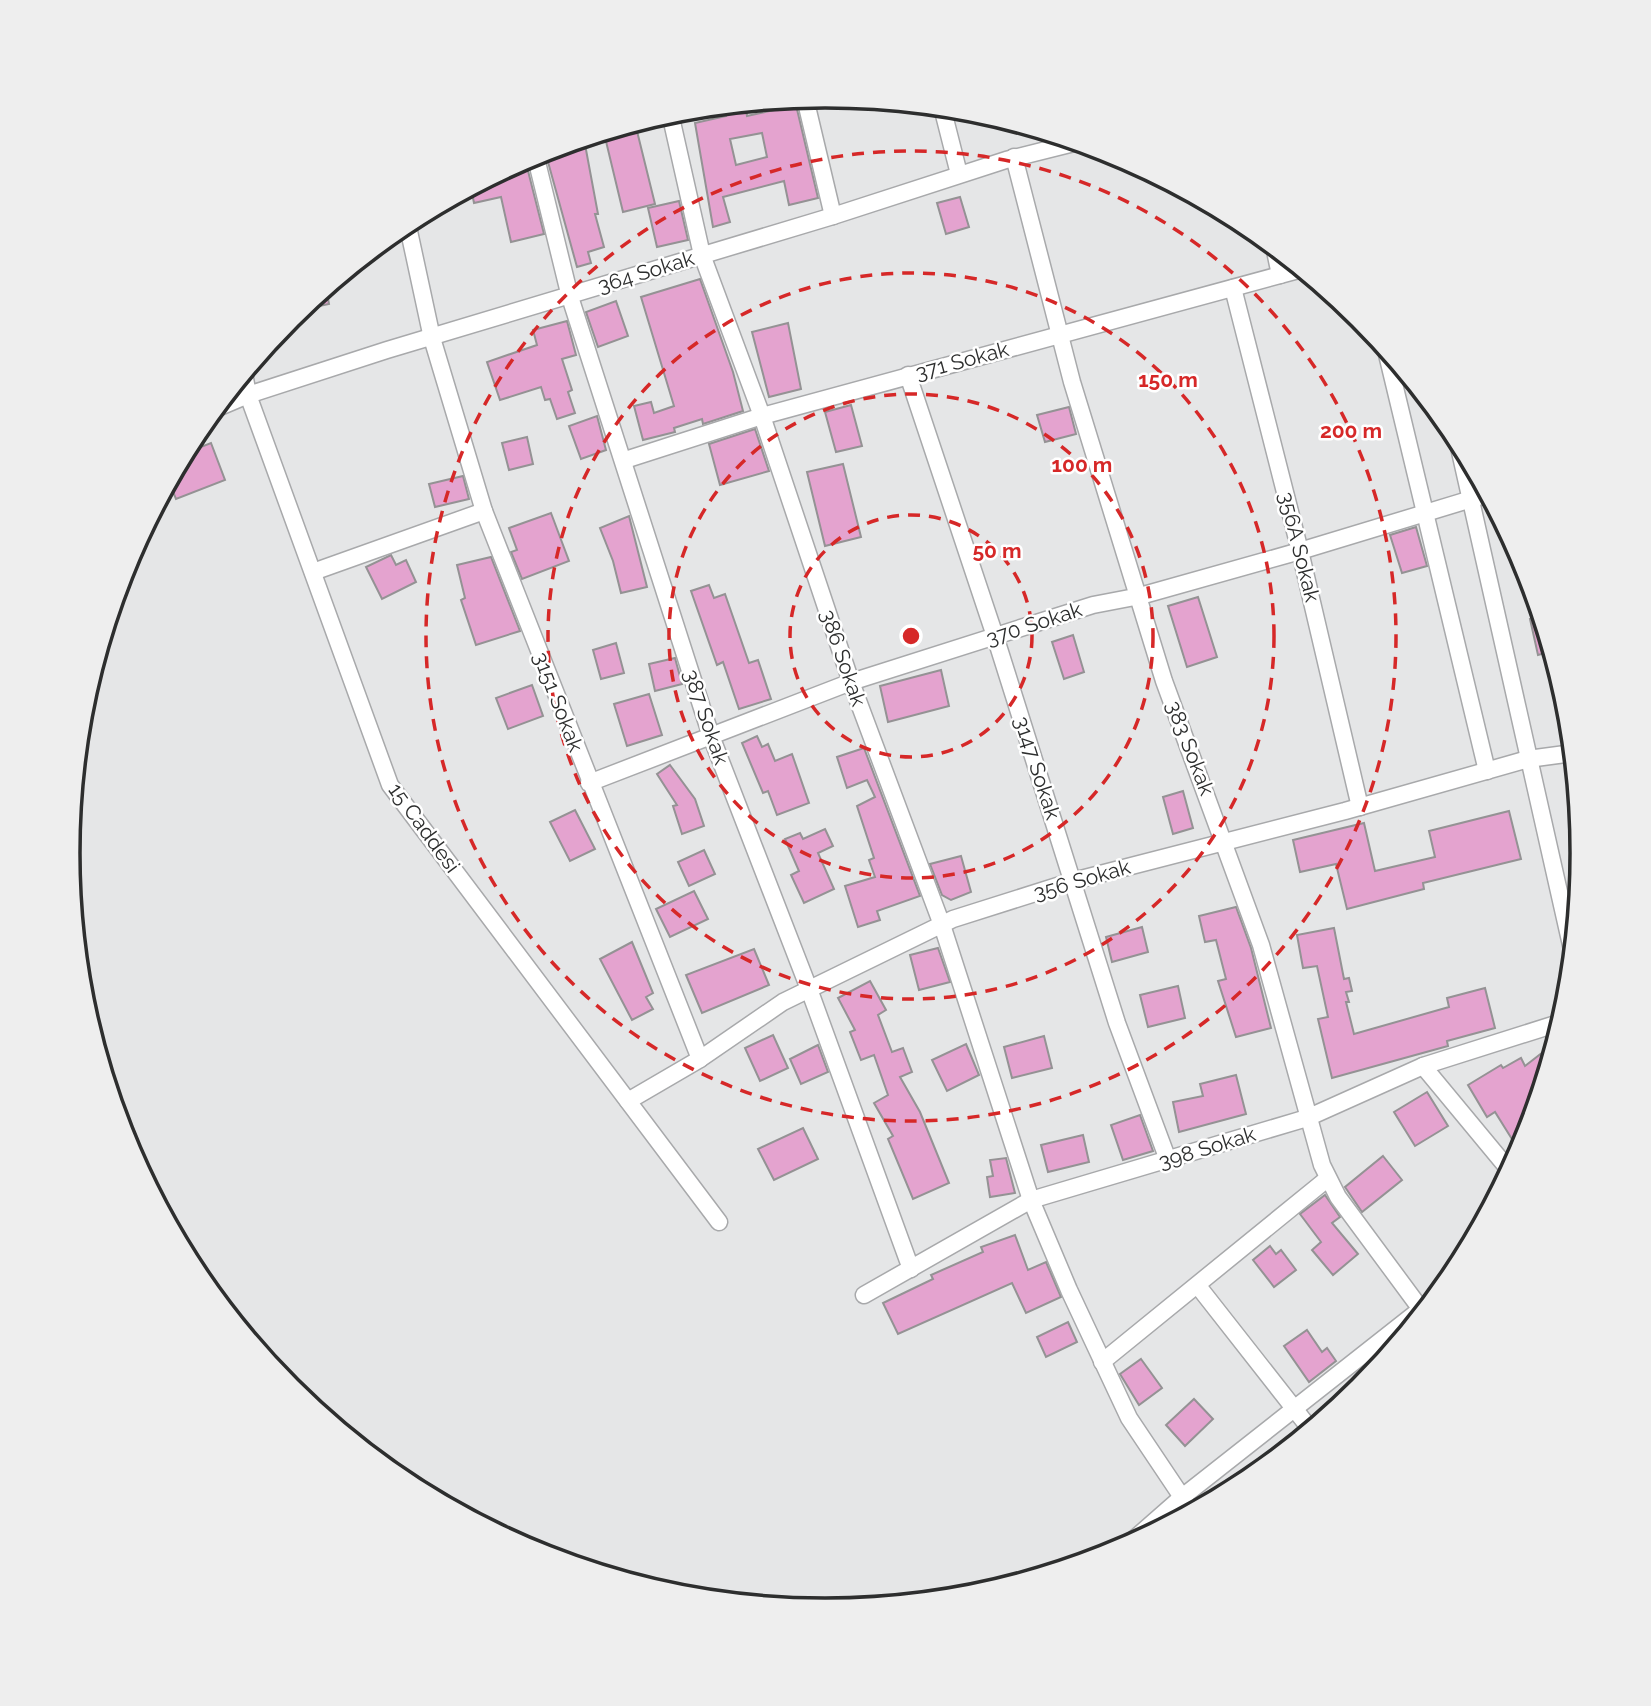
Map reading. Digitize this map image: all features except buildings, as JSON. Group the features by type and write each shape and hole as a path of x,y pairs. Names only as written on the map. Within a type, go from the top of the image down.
{"street":[{"path":"808,109 833,216"},
{"path":"945,118 959,174"},
{"name":"386 Sokak","path":"672,124 702,255 762,416 850,682 942,925 1031,1200 1129,1418 1186,1504"},
{"name":"364 Sokak","path":"233,401 248,394 833,216 959,174 1060,146"},
{"name":"383 Sokak","path":"1014,158 1072,383 1140,596 1164,681 1261,945 1307,1118 1327,1179 1418,1306"},
{"name":"387 Sokak","path":"539,166 570,297 625,460 711,736 809,989 911,1269"},
{"name":"3151 Sokak","path":"410,235 432,338 484,511 700,1059"},
{"path":"1277,261 1280,275"},
{"name":"371 Sokak","path":"625,460 762,416 1291,272"},
{"name":"356A Sokak","path":"1233,288 1300,551 1360,807"},
{"path":"1390,366 1487,771"},
{"name":"3147 Sokak","path":"908,375 995,636 1117,1023 1168,1160"},
{"name":"15 Caddesi","path":"246,384 390,785 719,1222"},
{"path":"1463,468 1567,926"},
{"name":"370 Sokak","path":"589,783 850,682 1093,605 1140,596 1300,551 1423,511 1479,496"},
{"path":"313,572 484,511"},
{"name":"356 Sokak","path":"628,1101 700,1059 783,1002 953,919 1073,881 1360,807 1528,759 1564,754"},
{"name":"398 Sokak","path":"864,1296 1031,1200 1307,1118 1423,1066 1549,1027"},
{"path":"1423,1066 1503,1163"},
{"path":"1102,1363 1327,1179"},
{"path":"1198,1286 1305,1423"},
{"path":"1155,1521 1399,1329"}]}
